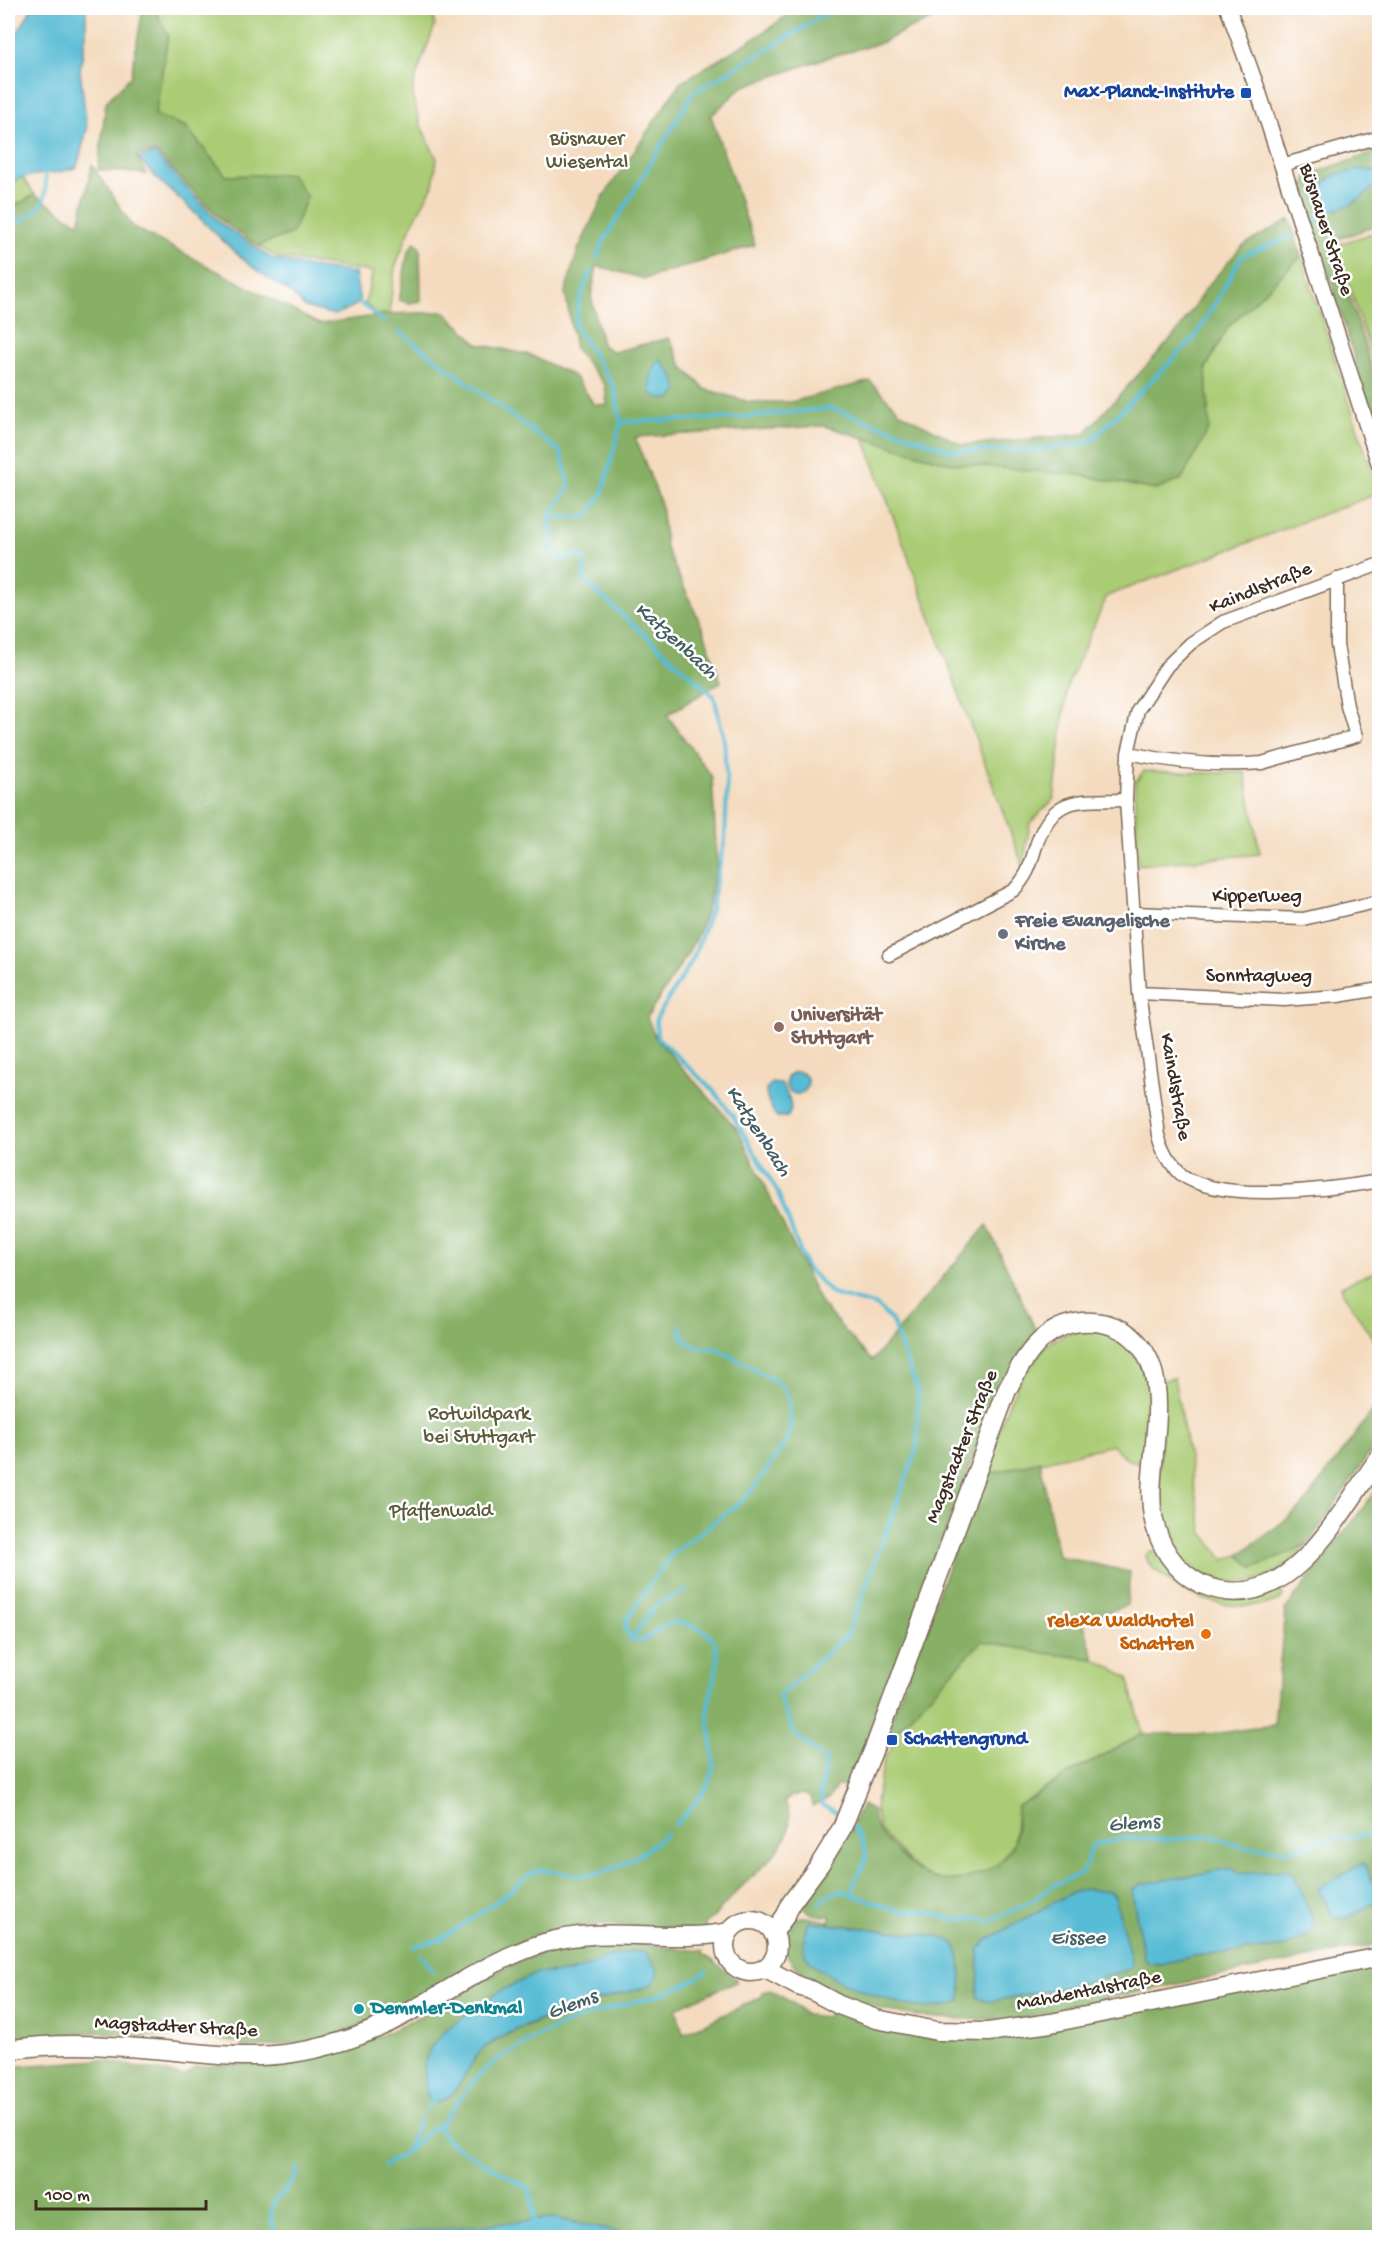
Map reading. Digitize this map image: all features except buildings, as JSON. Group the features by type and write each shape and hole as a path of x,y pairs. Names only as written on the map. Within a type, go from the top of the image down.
{"main road":[{"name":"Magstadter Straße","path":"766,1927 786,1915 791,1903 820,1864 847,1815 877,1741 1007,1390 1029,1353 1051,1332 1059,1327 1079,1322 1101,1323 1128,1334 1144,1352 1156,1389 1151,1488 1155,1526 1163,1548 1173,1562 1191,1578 1207,1586 1229,1591 1247,1591 1268,1585 1295,1569 1321,1540 1380,1456"},
{"path":"753,1920 766,1927 776,1939 776,1951 773,1958 764,1968 754,1971 740,1969 734,1965 726,1953 725,1946 729,1932 741,1922 753,1920"},
{"name":"Magstadter Straße","path":"8,2050 57,2046 104,2046 249,2056 309,2050 351,2039 386,2024 488,1967 543,1944 597,1933 708,1935 729,1932"},
{"name":"Magstadter Straße","path":"640,1934 726,1953"},
{"name":"Mahdentalstraße","path":"776,1951 811,1990"},
{"name":"Mahdentalstraße","path":"764,1968 839,2005 895,2024 937,2031 988,2031 1051,2023 1380,1957"}],"street":[{"name":"Büsnauer Straße","path":"1228,8 1380,466"},
{"path":"1282,165 1380,137"},
{"name":"Kaindlstraße","path":"1380,564 1223,622 1191,643 1167,666 1138,710 1128,753 1126,800 1139,993 1161,1145 1182,1174 1198,1182 1220,1188 1292,1192 1380,1181"},
{"path":"1128,753 1168,761 1262,763 1356,736 1347,706 1337,645 1337,579"},
{"path":"889,955 1014,890 1026,877 1041,830 1051,813 1064,805 1082,801 1126,800"},
{"name":"Kipperweg","path":"1132,913 1303,919 1380,901"},
{"name":"Sonntagweg","path":"1139,993 1284,1000 1338,996 1380,989"}],"green space":[{"path":"143,8 154,8 168,35 155,115 186,127 226,176 291,174 307,197 292,233 258,246 222,221 156,152 136,155 146,174 98,170 106,102 131,76"},
{"path":"154,8 262,13 284,8 430,8 435,25 413,85 413,99 421,126 437,159 433,185 411,226 395,267 389,314 378,315 365,303 373,272 279,258 258,246 292,233 307,197 291,174 226,176 186,127 155,115 168,35"},
{"name":"Pfaffenwald","path":"798,8 960,8 881,43 832,56 742,87 711,116 755,245 645,279 597,266 591,296 602,345 613,352 669,338 683,367 705,389 749,402 791,402 870,381 901,413 962,445 1084,434 1179,330 1206,288 1242,246 1290,219 1301,256 1228,327 1206,368 1209,428 1182,479 1156,490 1085,476 949,463 824,426 635,437 661,504 666,548 703,629 721,682 667,715 712,777 717,863 708,906 699,932 647,1017 655,1037 738,1130 821,1304 872,1361 987,1225 1038,1335 998,1391 849,1789 837,1785 829,1798 812,1807 811,1798 804,1794 791,1796 784,1801 789,1814 789,1827 785,1839 768,1862 705,1924 705,1931 602,1924 550,1932 505,1948 400,2007 356,2028 315,2040 267,2047 243,2047 238,2042 94,2032 8,2039 8,209 35,195 79,224 92,165 133,227 319,324 389,314 445,312 478,344 530,355 574,376 594,404 607,405 605,385 575,349 565,292 578,250 603,197 681,82 758,36"},
{"path":"1379,151 1379,225 1332,241 1379,391 1379,439 1304,191 1307,175"},
{"path":"22,177 35,195 8,209 8,183"},
{"path":"1380,231 1379,379 1336,245"},
{"path":"415,242 420,247 421,301 409,303 399,300 408,252"},
{"path":"1301,256 1379,493 1107,596 1067,687 1054,799 1030,823 1023,866 864,438 944,461 1085,476 1156,490 1182,479 1209,428 1206,368 1228,327"},
{"path":"1144,771 1245,772 1260,854 1138,865 1135,782"},
{"path":"1379,1270 1379,1348 1343,1293 1341,1286"},
{"path":"1087,1329 1107,1333 1126,1343 1138,1356 1148,1390 1148,1429 1144,1464 1127,1459 1112,1445 982,1476 1010,1401 1030,1366 1056,1339"},
{"path":"1174,1378 1203,1533 1224,1560 1239,1555 1253,1568 1308,1544 1277,1572 1246,1582 1214,1579 1195,1570 1181,1558 1171,1543 1161,1508 1159,1470 1162,1381"},
{"path":"1379,1402 1379,1439 1308,1544 1253,1568 1239,1555 1301,1508"},
{"path":"1040,1461 1058,1556 1130,1572 1127,1605 1083,1621 1094,1659 1044,1653 982,1641 894,1733 890,1722 982,1476"},
{"path":"1379,1487 1380,1853 1374,1857 1373,1865 1379,1877 1379,1894 1363,1863 1318,1889 1329,1911 1348,1918 1379,1900 1379,1944 1072,2005 1019,2019 934,2018 884,2010 827,1988 794,1964 785,1950 782,1935 796,1919 806,1917 828,1921 828,1924 809,1922 803,1945 962,1990 957,1949 936,1936 829,1924 830,1916 812,1914 806,1909 803,1900 808,1894 808,1900 850,1829 852,1830 854,1820 862,1805 873,1811 876,1826 884,1838 911,1866 921,1872 941,1880 966,1878 980,1874 1000,1862 1014,1844 1017,1807 1067,1775 1143,1734 1214,1734 1274,1725 1285,1610","holes":["1232,1868 1239,1874 1286,1947 1194,1956 1161,1964 1149,1963 1144,1958 1133,1890 1142,1884","1110,1892 1115,1897 1132,1964 1084,1983 988,2002 977,1997 978,1950"]},
{"path":"1151,1551 1181,1581 1210,1596 1243,1600 1280,1589 1283,1596 1272,1604 1244,1606 1207,1601 1184,1591 1154,1569 1146,1555"},
{"path":"982,1640 1044,1653 1094,1659 1128,1677 1143,1734 1067,1775 1017,1807 1014,1843 996,1868 962,1880 942,1881 923,1873 910,1863 879,1829 875,1808 885,1755 890,1753 894,1733"},
{"path":"627,1943 703,1951 704,1955 736,1979 736,1982 676,2008 683,2034 763,1996 762,1992 770,1990 793,2003 805,2015 827,2017 830,2011 874,2026 923,2037 1379,1962 1379,2237 660,2238 617,2232 554,2218 362,2238 8,2238 8,2067 100,2060 184,2076 196,2066 284,2063 352,2048 402,2026 507,1967 536,1955 586,1944","holes":["633,1951 647,1987 576,2006 503,2036 481,2050 448,2098 497,1993 550,1972 579,1970"]}],"water":[{"path":"32,8 86,8 86,34 80,70 87,129 77,167 17,179 8,183 8,49"},
{"path":"155,154 220,223 273,259 355,273 360,303 335,315 304,307 290,292 262,274 230,247 138,157"},
{"path":"1359,169 1379,172 1379,182 1358,200 1345,207 1333,209 1316,199 1319,187 1335,175"},
{"path":"660,359 673,375 679,391 670,399 659,398 650,392 651,374"},
{"path":"797,1072 805,1075 808,1083 805,1091 797,1094 789,1091 786,1083 789,1075"},
{"path":"772,1083 781,1084 788,1096 791,1109 787,1117 777,1117 769,1104 766,1089"},
{"path":"1363,1863 1379,1894 1379,1900 1347,1918 1334,1918 1318,1889"},
{"path":"1232,1868 1239,1874 1285,1870 1293,1873 1315,1924 1310,1934 1286,1947 1194,1956 1161,1964 1149,1963 1144,1958 1133,1890 1141,1884"},
{"name":"Eissee","path":"1084,1889 1111,1892 1115,1897 1132,1964 1126,1970 1084,1983 988,2002 977,1997 978,1950 988,1939 1071,1893"},
{"path":"809,1922 936,1936 950,1941 957,1949 960,1963 959,2001 939,2007 918,2007 874,1995 839,1980 812,1963 805,1954 805,1934"},
{"path":"633,1951 646,1953 658,1970 655,1982 647,1987 561,2012 501,2037 483,2049 449,2097 431,2102 426,2094 424,2064 431,2047 447,2029 497,1993 537,1973 570,1973 613,1956"},
{"path":"554,2218 617,2232 660,2237 362,2237"}],"waterway":[{"name":"Katzenbach","path":"597,257 602,244 693,93 836,8"},
{"path":"8,229 32,214 42,202 45,195 45,173"},
{"path":"1315,219 1332,209"},
{"path":"621,422 734,418 831,408 953,451 1035,450 1089,443 1196,336 1242,256 1290,237"},
{"name":"Katzenbach","path":"591,271 579,301 575,326 614,386 621,422 603,492 587,517 549,517 554,553 563,559 577,555 585,559 584,581 714,696 724,739 727,789 725,838 711,909 693,959 656,1019 657,1037 714,1091 737,1122 778,1193 806,1267 832,1294 877,1306 892,1321 918,1392 917,1449 848,1634 779,1696 794,1734 826,1760 820,1794 823,1805 836,1812"},
{"path":"360,303 384,321"},
{"path":"398,331 560,451 570,487 549,517"},
{"path":"675,1825 702,1795 712,1774 713,1750 708,1710 718,1658 716,1648 712,1639 705,1632 679,1622 666,1625 642,1640 631,1639 625,1628 627,1619 672,1554 741,1502 754,1488 788,1439 791,1421 789,1398 774,1380 717,1349 698,1347 687,1342 681,1334 681,1326"},
{"path":"631,1639 657,1604 686,1591"},
{"name":"Katzenbach","path":"853,1827 866,1853 866,1859 854,1884 854,1894"},
{"path":"414,1947 444,1937 494,1904 534,1872 549,1871 576,1875 600,1873 636,1857 666,1834"},
{"name":"Glems","path":"819,1904 830,1894 842,1891 899,1911 925,1911 955,1920 977,1918 989,1921 1029,1903 1054,1885 1080,1874 1087,1864 1089,1850 1096,1844 1129,1838 1166,1840 1211,1836 1243,1847 1292,1850 1324,1839 1380,1834"},
{"path":"421,1955 433,1970"},
{"name":"Glems","path":"385,2167 441,2123 477,2077 494,2062 540,2035 597,2012 656,1996 685,1985 707,1971"},
{"path":"427,2109 433,2100"},
{"path":"408,2150 420,2118"},
{"path":"441,2123 440,2130 449,2142 528,2188 535,2224"},
{"path":"274,2228 271,2216 272,2207 275,2200 291,2184 297,2167"}],"place":[{"name":"Max-Planck-Institute","path":"1246,93"},
{"name":"Freie Evangelische Kirche","path":"1003,934"},
{"name":"Universität Stuttgart","path":"779,1027"},
{"name":"relexa Waldhotel Schatten","path":"1206,1634"},
{"name":"Schattengrund","path":"892,1740"},
{"name":"Demmler-Denkmal","path":"359,2009"}],"park label":[{"name":"Büsnauer Wiesental","path":"587,152"},
{"name":"Rotwildpark bei Stuttgart","path":"479,1426"}]}
